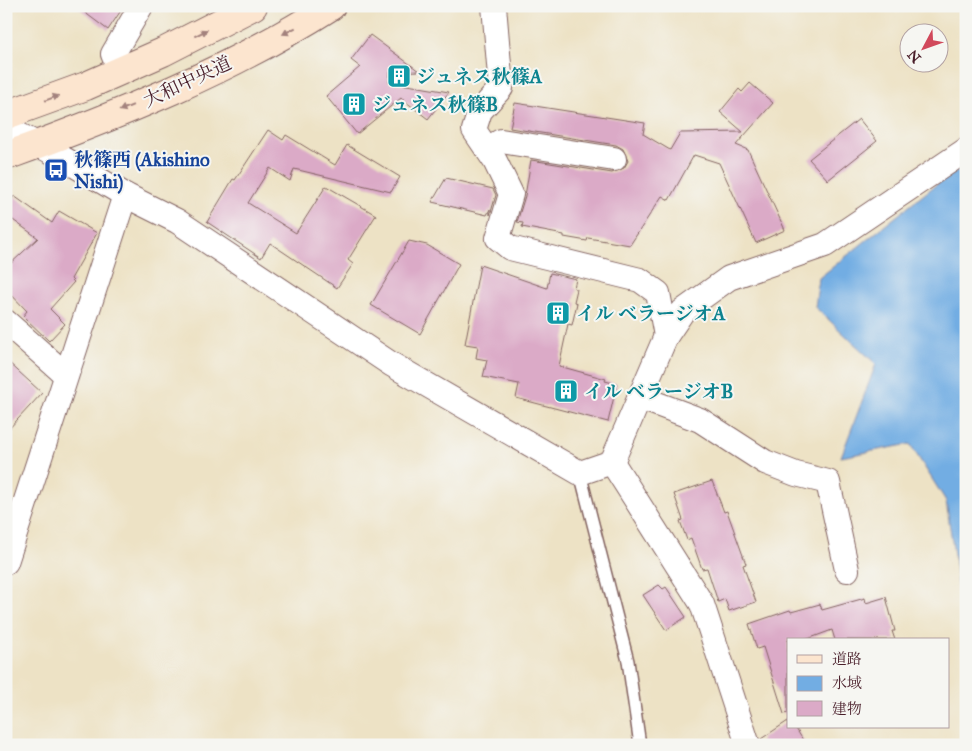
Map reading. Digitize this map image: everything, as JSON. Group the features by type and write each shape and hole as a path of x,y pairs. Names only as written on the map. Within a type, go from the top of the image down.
{"street":[{"path":"120,71 113,54 141,6"},
{"name":"大和中央道","path":"6,115 86,86 120,71 163,52 253,6"},
{"name":"大和中央道","path":"6,156 176,89 304,24 331,6"},
{"path":"494,6 501,88 480,110 474,130 487,149 511,194 498,238 510,248 640,280 658,293 666,336"},
{"path":"6,128 39,144 125,195 177,221 391,364 580,473 612,462 666,336 683,311 729,278 825,245 966,150"},
{"path":"487,149 501,140 614,160"},
{"path":"6,562 14,505 66,375 125,195"},
{"path":"6,322 66,375"},
{"path":"640,398 700,420 765,462 796,474 828,482 847,570"},
{"path":"612,462 702,604 748,745"}],"lane":[{"path":"580,473 628,661 640,745"}],"water":[{"path":"966,166 966,666 954,554 946,501 910,444 841,457 876,364 815,307 819,278 942,180"}],"building":[{"path":"76,6 124,6 108,30"},
{"path":"370,35 419,71 390,72 389,82 449,92 428,119 401,98 357,134 326,96 360,67 351,60"},
{"path":"750,83 773,103 736,145 748,150 785,230 756,243 719,163 694,155 669,200 662,196 630,245 588,238 587,241 564,237 564,235 522,227 523,223 517,222 525,196 531,160 612,173 624,168 628,161 623,149 616,145 510,128 515,103 645,123 643,134 670,150 680,133 743,132 720,112 739,89 742,92"},
{"path":"859,119 877,141 828,180 809,159"},
{"path":"268,130 283,140 286,135 335,165 347,145 400,177 391,192 294,169 290,181 270,168 248,203 296,233 326,186 376,215 348,260 353,264 337,288 270,243 261,258 207,222 233,179 235,180"},
{"path":"446,178 493,189 496,195 490,215 490,209 487,215 432,202"},
{"path":"14,196 52,223 59,211 97,233 71,279 74,282 50,309 65,324 49,341 23,316 27,311 6,289 6,268 38,238 6,215 6,208"},
{"path":"409,241 427,245 459,264 420,334 371,305"},
{"path":"480,265 547,288 550,273 576,279 574,288 577,289 574,302 577,303 572,325 568,324 559,366 606,379 605,381 617,384 608,422 516,398 519,384 483,377 487,360 476,358 478,346 465,344"},
{"path":"6,360 42,393 6,432"},
{"path":"712,481 724,512 727,511 746,564 743,565 756,602 729,611 725,599 718,602 707,568 702,569 691,538 687,540 680,521 683,520 674,494"},
{"path":"659,585 663,589 666,587 686,617 666,630 643,595"},
{"path":"886,597 895,631 892,631 894,638 834,638 832,630 810,638 787,638 787,713 784,714 763,647 757,649 749,624 790,610 791,612 820,604 822,610 865,598 866,603"},
{"path":"787,722 787,728 796,728 806,745 761,745 761,739"}],"place":[{"name":"ジュネス秋篠A","path":"399,76"},
{"name":"ジュネス秋篠B","path":"354,104"},
{"name":"秋篠西 (Akishino Nishi)","path":"56,170"},
{"name":"イル ベラージオA","path":"558,313"},
{"name":"イル ベラージオB","path":"566,391"}]}
